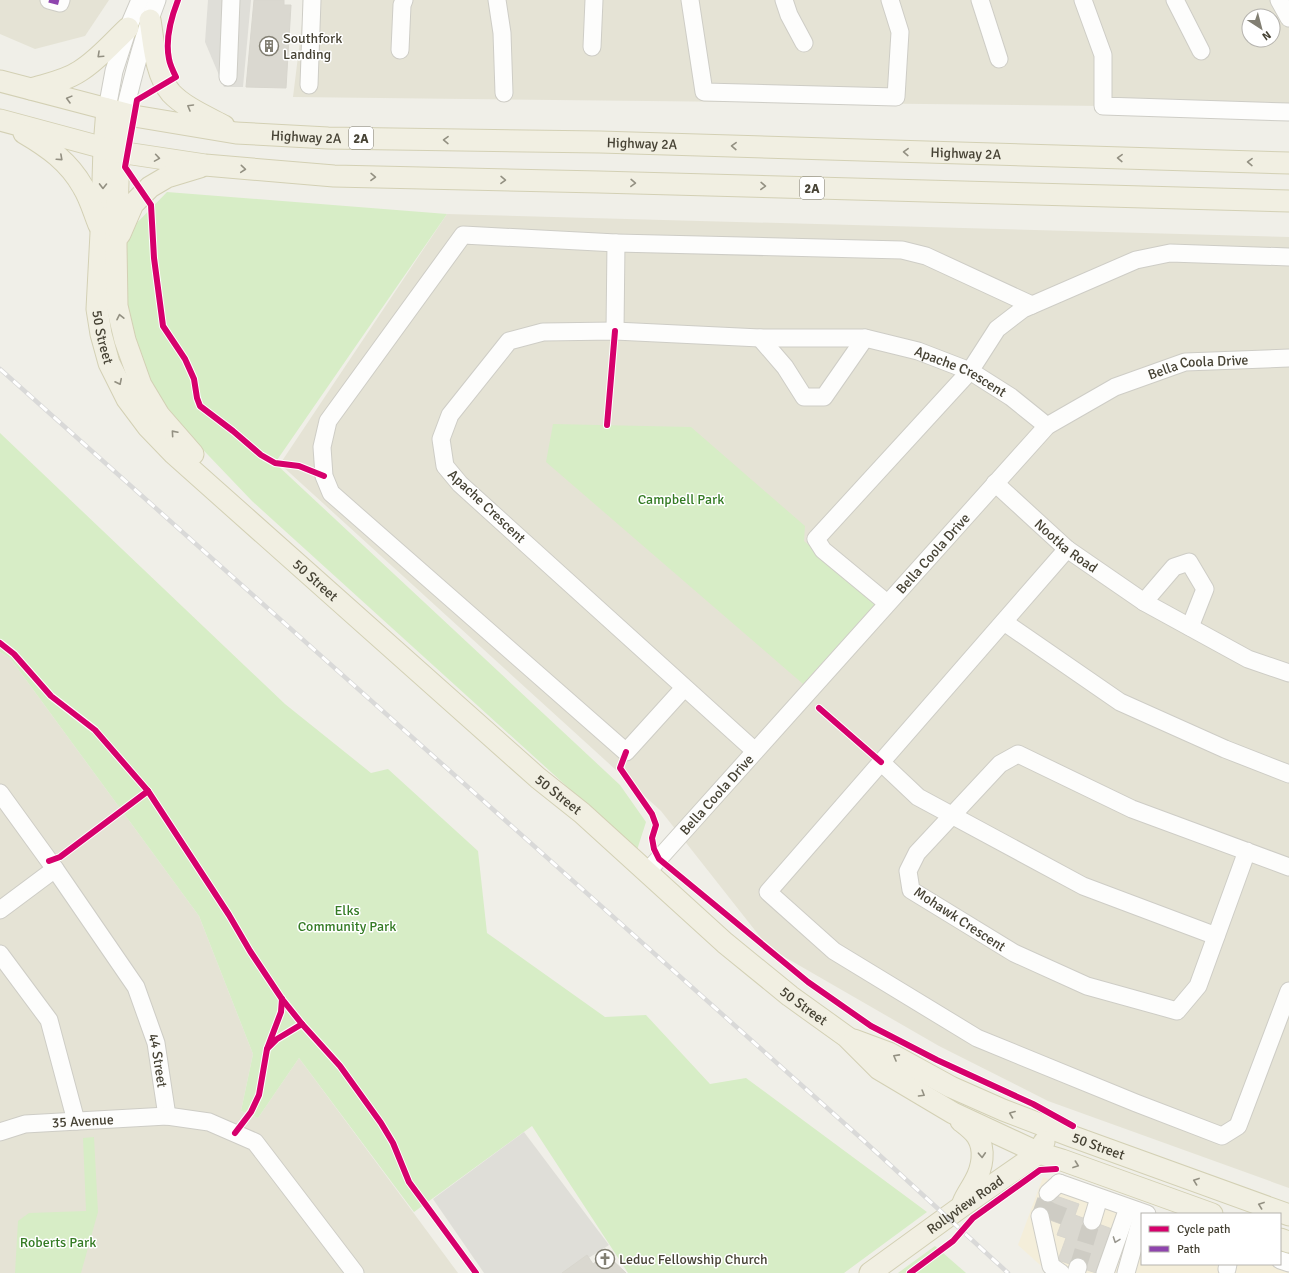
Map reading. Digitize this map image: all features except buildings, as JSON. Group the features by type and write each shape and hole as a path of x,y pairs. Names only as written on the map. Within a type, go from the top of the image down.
{"main road":[{"path":"150,20 160,74 172,93 182,103 236,133"},
{"path":"31,89 60,81 80,72 128,28"},
{"name":"Highway 2A","path":"0,81 116,112 236,133 328,138 608,143 1289,163"},
{"name":"50 Street","path":"116,112 111,150 109,238 97,309 101,334 109,363 127,400 148,427 174,454 534,774 582,813 725,943 790,996 847,1037 879,1069 953,1113 1039,1153 1209,1213"},
{"path":"2,120 47,146 68,165 84,188 109,238 143,194 167,177 205,165"},
{"name":"2A","path":"2,120 111,150 205,165 334,176 615,182 1289,201"},
{"name":"50 Street","path":"847,1037 889,1053 951,1087 1003,1110 1289,1215"},
{"path":"953,1113 977,1136 980,1143 983,1160 980,1170 967,1192 961,1207"},
{"path":"1039,1153 1049,1128"},
{"name":"Rollyview Road","path":"870,1273 1039,1153"}],"street":[{"path":"49,0 60,3 61,0"},
{"path":"116,112 114,71 128,28 140,0"},
{"path":"116,112 132,77 157,0"},
{"path":"228,77 231,0"},
{"path":"309,85 312,0"},
{"path":"400,50 402,5 404,0"},
{"path":"496,0 502,33 504,93"},
{"path":"592,47 594,0"},
{"path":"690,0 704,92 896,97 900,32 890,0"},
{"path":"784,0 789,16 804,43"},
{"path":"980,0 999,59"},
{"path":"1083,0 1103,55 1103,106 1289,112"},
{"path":"1175,0 1201,51"},
{"path":"1279,0 1289,18"},
{"path":"684,688 626,752 331,493 324,476 322,447 328,421 463,234 616,243 902,250 926,256 1032,305"},
{"path":"615,331 616,243"},
{"path":"887,603 823,550 816,539 970,371 997,328 1023,309 1136,260 1170,254 1289,257"},
{"name":"Apache Crescent","path":"755,751 460,484 445,466 441,439 450,415 509,341 543,332 615,331 760,338 865,338 918,351 970,371 1011,397 1047,426"},
{"path":"760,338 784,367 804,397 824,398 865,338"},
{"name":"Bella Coola Drive","path":"647,872 1047,426 1115,387 1185,362 1289,358"},
{"name":"Nootka Road","path":"995,483 1067,549 1144,602 1248,659 1289,673"},
{"path":"1067,549 768,892 834,951 978,1038 1136,1103 1222,1136 1238,1126 1289,992"},
{"path":"1144,602 1174,567 1189,562 1205,589 1190,627"},
{"path":"1004,622 1120,702 1225,749 1289,774"},
{"name":"Mohawk Crescent","path":"1247,851 1198,986 1177,1011 1087,986 1021,956 911,890 908,871 917,853 1000,764 1018,754 1132,809 1247,851 1289,867"},
{"path":"881,762 918,797 1084,886 1216,936"},
{"name":"44 Street","path":"2,798 55,869 136,987 156,1043 167,1116"},
{"path":"0,910 55,869"},
{"path":"0,954 49,1020 76,1121"},
{"path":"167,1116 209,1122 255,1142 355,1273"},
{"name":"35 Avenue","path":"0,1132 24,1124 167,1116"},
{"path":"1057,1192 1099,1198 1141,1213"},
{"path":"1105,1273 1141,1213 1151,1192"},
{"path":"1092,1221 1099,1198"},
{"path":"1126,1273 1141,1213"},
{"path":"1046,1223 1051,1266 1061,1273"}],"shaded area":[{"path":"0,0 109,0 85,36 35,49 0,34"},
{"path":"208,0 251,0 243,87 224,87 205,42"},
{"path":"305,0 1289,0 1289,112 1103,106 293,97"},
{"path":"447,214 1289,237 1289,1188 1048,1101 939,1046 769,948 661,811 280,464"},
{"path":"0,652 10,658 199,916 253,1054 241,1111 258,1118 299,1058 458,1273 0,1273"},
{"path":"524,1132 609,1245 565,1273 484,1273 433,1199"},
{"path":"1043,1177 1147,1213 1141,1213 1141,1265 1281,1265 1289,1263 1289,1273 1049,1273 1018,1245"}],"green space":[{"path":"167,192 447,214 275,463 620,785 646,822 637,850 252,501 166,411 122,330 127,233"},
{"name":"Campbell Park","path":"553,424 691,427 805,526 804,541 876,603 803,684 546,462"},
{"name":"Elks Community Park","path":"0,433 285,704 371,773 388,769 478,851 487,933 605,1017 646,1015 710,1084 746,1078 927,1212 844,1273 628,1273 532,1126 414,1212 299,1058 258,1118 241,1111 253,1054 199,916 10,658 0,652"},
{"name":"Roberts Park","path":"94,1137 98,1212 81,1273 15,1273 18,1221 29,1213 86,1211 83,1138"},
{"path":"935,1246 966,1273 898,1273"}],"tunnel":[{"path":"1040,1216 1048,1193"},
{"path":"1053,1221 1062,1198"},
{"path":"1078,1267 1092,1221"}],"railway":[{"path":"0,369 863,1140 1008,1273"}],"marked path":[{"path":"49,0 60,3 61,0"}],"cycle path":[{"path":"178,0 168,37 169,61 176,77 137,100 125,167 151,205 154,258 163,326 185,359 194,379 200,406 261,455 275,463 299,466 324,476"},
{"path":"607,425 615,331"},
{"path":"0,643 14,654 51,696 95,730 148,791 282,999 302,1024 340,1066 381,1123 393,1143 409,1182 476,1273"},
{"path":"819,708 881,762"},
{"path":"626,752 620,768 652,814 656,825 652,838 654,849 659,859 808,982 871,1026 937,1060 1033,1104 1073,1126"},
{"path":"49,861 60,857 148,791"},
{"path":"282,999 281,1012 267,1049 277,1039 302,1024"},
{"path":"235,1133 251,1112 259,1095 267,1049"},
{"path":"910,1273 953,1241 973,1218 1040,1170 1056,1169"}],"place":[{"name":"Southfork Landing","path":"269,46"},
{"name":"Leduc Fellowship Church","path":"605,1259"}]}
